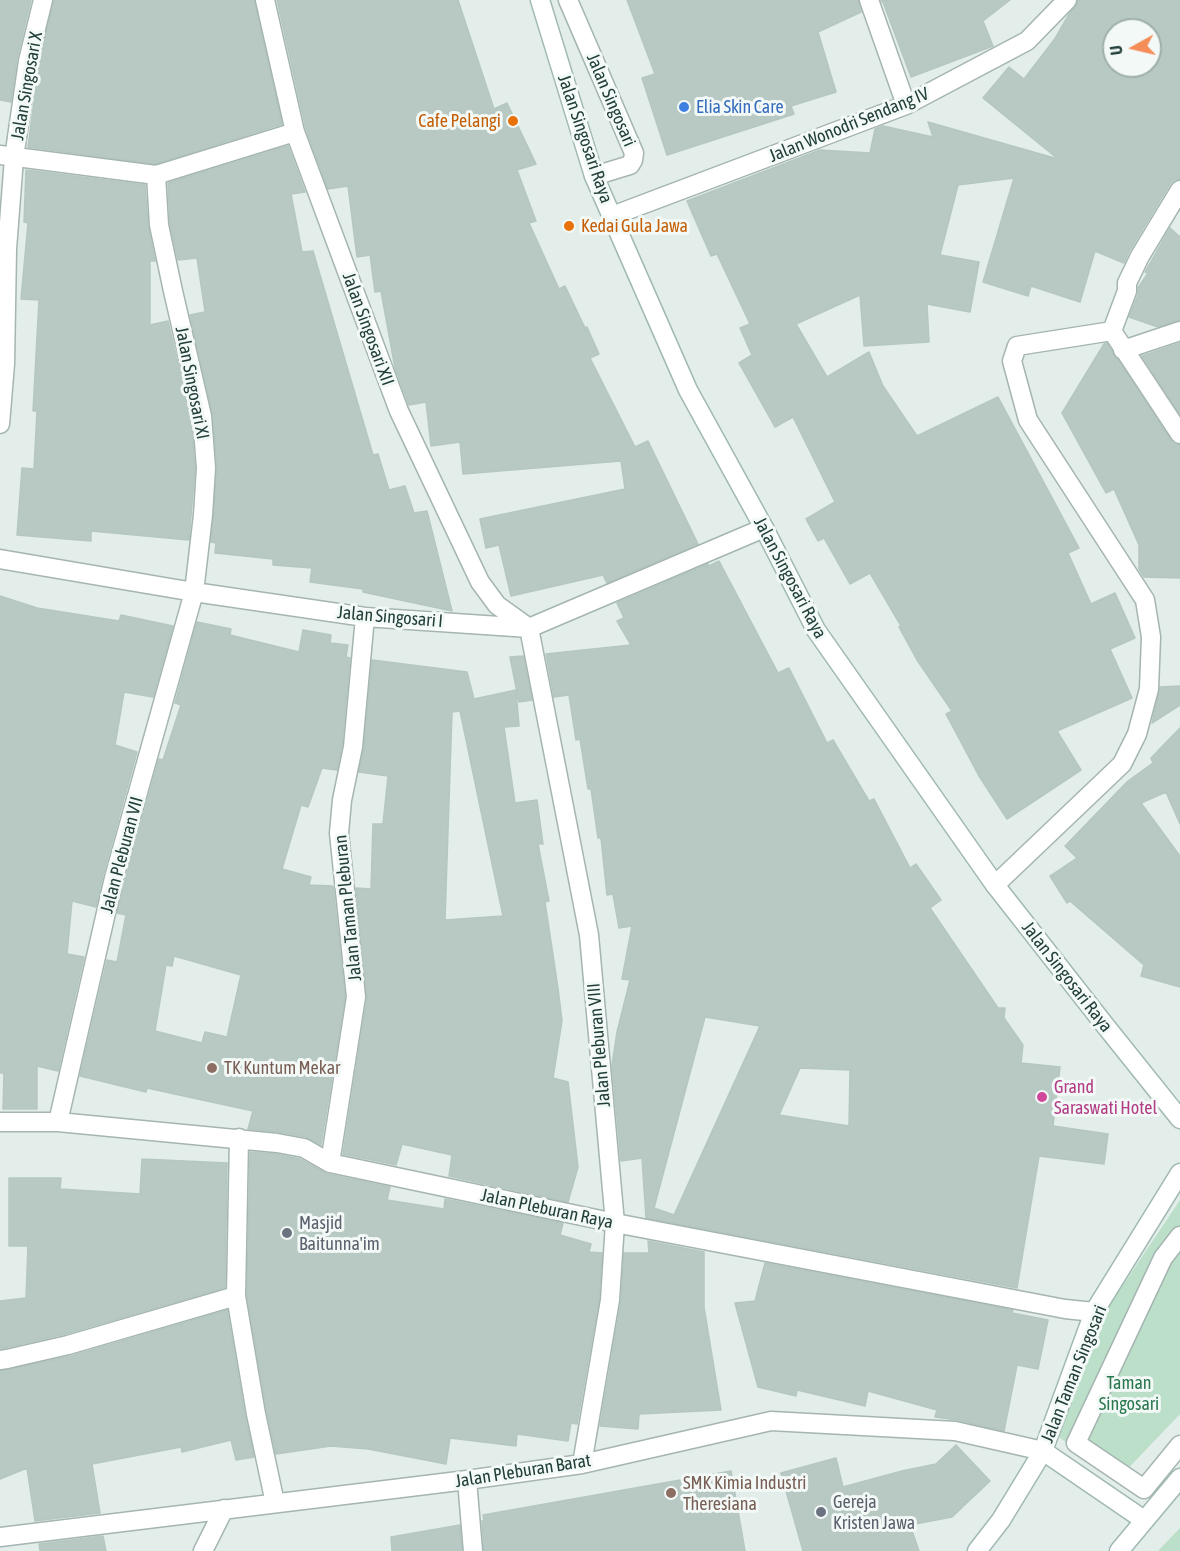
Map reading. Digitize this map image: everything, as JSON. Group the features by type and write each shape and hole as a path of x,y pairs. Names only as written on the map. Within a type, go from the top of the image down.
{"street":[{"name":"Jalan Singosari X","path":"0,424 5,364 8,249 7,156 43,0"},
{"name":"Jalan Singosari XII","path":"265,0 295,132 399,411 480,582 497,605 529,628"},
{"name":"Jalan Singosari Raya","path":"540,0 594,176 688,390 765,528 816,630 995,885 1180,1119"},
{"name":"Jalan Singosari","path":"568,0 634,153 630,165 594,176"},
{"path":"869,0 906,105"},
{"name":"Jalan Wonodri Sendang IV","path":"612,216 906,105 1027,41 1066,0"},
{"path":"7,156 156,175 295,132"},
{"name":"Jalan Singosari XI","path":"156,175 159,225 202,416 206,468 194,592"},
{"path":"1112,331 1131,274 1180,190"},
{"path":"1112,331 1180,434"},
{"path":"995,885 1122,764 1137,734 1149,690 1151,637 1145,600 1028,420 1012,361 1017,346 1112,331"},
{"path":"1124,350 1180,331"},
{"name":"Jalan Singosari I","path":"0,559 194,592 365,617 529,628 765,528"},
{"name":"Jalan Pleburan VII","path":"58,1122 114,878 194,592"},
{"name":"Jalan Taman Pleburan","path":"330,1163 356,997 339,833 342,800 353,747 365,617"},
{"name":"Jalan Pleburan VIII","path":"529,628 589,935 615,1223 610,1300 582,1464"},
{"name":"Jalan Pleburan Raya","path":"0,1122 58,1122 277,1143 304,1148 330,1163 615,1223 1065,1309 1094,1312"},
{"path":"239,1138 236,1296 256,1414 275,1503"},
{"name":"Jalan Taman Singosari","path":"977,1551 1001,1520 1043,1451 1094,1312 1180,1173"},
{"name":"Jalan Taman Singosari","path":"1180,1236 1163,1257 1076,1443 1144,1489 1180,1445"},
{"path":"0,1360 68,1345 236,1296"},
{"name":"Jalan Pleburan Barat","path":"0,1537 582,1464 771,1421 955,1431 1043,1451"},
{"path":"1043,1451 1144,1520"},
{"path":"1119,1551 1180,1478"},
{"path":"467,1480 473,1551"},
{"path":"202,1551 224,1509"}],"green space":[{"name":"Taman Singosari","path":"1180,1200 1180,1414 1117,1480 1059,1437 1105,1312"},
{"path":"1180,1528 1180,1551 1158,1551"}],"building":[{"path":"0,0 31,0 17,58 11,102 0,100"},
{"path":"54,0 254,0 282,124 155,164 28,147 39,63"},
{"path":"277,0 458,0 494,109 507,103 536,164 517,170 536,221 529,223 559,289 565,286 585,328 587,327 599,354 590,358 635,447 648,441 698,544 607,583 603,575 511,596 499,545 486,548 480,519 625,489 621,461 463,474 460,442 431,446 426,402 409,405 395,368 381,291 375,292 370,255 357,257 348,186 328,189 306,129"},
{"path":"627,0 858,0 861,12 818,32 836,92 791,106 794,114 667,155 642,78 655,74"},
{"path":"881,0 1010,0 983,21 993,46 911,77"},
{"path":"1078,0 1180,0 1180,179 1170,184 1124,263 1095,251 1080,302 1031,286 1028,296 983,282 1014,178 958,185 940,255 979,262 970,312 927,304 929,342 864,346 860,295 796,324 827,377 869,352 883,386 917,436 998,397 1079,548 1068,553 1091,604 1115,593 1135,638 1110,649 1132,698 1057,731 1081,770 1007,819 979,776 946,714 952,711 917,660 899,627 901,626 870,573 850,584 824,538 818,541 806,519 835,502 793,417 775,427 739,363 752,355 740,328 750,324 717,254 711,256 687,201 820,150 870,153 875,129 883,126 933,137 928,122 1058,159 983,98 1009,67 1024,79 1054,40"},
{"path":"288,146 305,192 291,194 302,252 313,251 373,455 378,454 389,490 405,486 414,513 427,511 452,611 363,592 363,589 310,582 312,568 273,565 273,559 215,553 216,543 211,542 217,469 213,415 190,315 205,312 197,258 178,260 170,223 168,183"},
{"path":"26,170 145,185 148,226 155,261 150,261 150,325 168,321 191,418 195,468 189,540 91,531 91,541 17,535 22,468 34,469 37,411 33,411 39,300 21,299 28,223 24,222"},
{"path":"1170,228 1180,237 1180,320 1158,327 1129,317 1138,295 1138,288 1148,273 1145,272"},
{"path":"1107,343 1171,440 1174,444 1180,445 1180,578 1144,577 1139,569 1139,545 1114,489 1106,493 1062,413 1104,344"},
{"path":"1180,343 1180,414 1142,356"},
{"path":"719,561 778,673 789,668 827,743 833,740 869,801 874,799 910,868 916,864 941,900 930,908 998,1008 1005,1008 1004,1018 1023,1045 1021,1063 1060,1067 1053,1126 1108,1134 1104,1164 1039,1156 1017,1288 646,1218 642,1158 621,1161 612,1065 617,1032 630,980 622,979 632,926 619,928 613,894 607,895 601,838 598,838 591,789 588,789 580,739 576,740 569,695 554,697 546,654 631,645 617,621 624,618 617,603 708,564 709,566","holes":["705,1017 760,1026 674,1215 654,1208","800,1068 850,1070 849,1126 779,1115"]},
{"path":"0,596 37,608 119,621 121,615 173,626 153,697 124,692 115,745 137,752 96,907 72,901 67,954 84,957 58,1071 37,1066 37,1109 3,1109 4,1073 0,1073"},
{"path":"197,622 231,629 230,635 299,652 303,630 331,635 330,643 348,645 346,657 350,658 342,745 337,770 322,768 308,807 301,805 282,869 311,877 309,885 333,886 345,997 321,1145 306,1137 248,1129 253,1111 147,1088 146,1092 80,1076 107,960 117,962 126,915 117,913 159,759 163,760 181,705 175,703","holes":["174,956 241,975 227,1037 205,1032 202,1043 155,1031 166,965 172,966"]},
{"path":"523,656 532,700 519,702 510,657"},
{"path":"372,660 467,672 474,699 516,690 519,726 504,727 515,803 537,800 543,844 538,844 549,901 545,902 562,1021 553,1078 568,1082 578,1167 568,1202 449,1176 452,1155 402,1144 396,1165 343,1154 367,998 356,888 371,889 373,824 383,824 388,776 359,772 364,748","holes":["460,711 503,916 445,920 452,712"]},
{"path":"1180,686 1180,705 1152,723 1160,687"},
{"path":"1180,728 1180,824 1166,792 1141,803 1180,856 1180,987 1141,976 1144,965 1070,901 1067,903 1050,876 1077,858 1065,846 1128,781 1153,763 1151,758"},
{"path":"250,1152 300,1159 327,1174 390,1187 387,1200 444,1209 445,1199 563,1223 560,1235 591,1244 589,1252 602,1253 599,1299 577,1424 571,1423 568,1441 517,1434 516,1446 450,1438 446,1464 368,1449 331,1446 276,1454 247,1295"},
{"path":"142,1159 227,1163 225,1288 65,1334 0,1349 0,1301 26,1298 28,1246 9,1246 9,1178 61,1178 60,1189 140,1194"},
{"path":"648,1241 704,1252 704,1307 721,1410 639,1414 638,1429 600,1426 621,1302 624,1253 649,1253"},
{"path":"765,1263 1013,1310 1012,1313 1048,1320 1038,1369 1017,1365 1004,1431 935,1417 937,1410 868,1391 865,1406 797,1390 796,1396 758,1387 735,1303 755,1301"},
{"path":"227,1310 254,1457 236,1460 231,1440 182,1452 181,1447 92,1464 100,1513 35,1521 27,1468 0,1479 0,1371 71,1356"},
{"path":"956,1445 990,1481 952,1517 910,1525 919,1551 803,1551 781,1473 836,1458 843,1487 936,1464"},
{"name":"SMK Kimia Industri Theresiana","path":"731,1471 745,1551 484,1551 483,1515"},
{"path":"460,1525 462,1551 392,1551 391,1537"},
{"path":"103,1536 106,1551 40,1551 39,1544"}],"place":[{"name":"Elia Skin Care","path":"684,107"},
{"name":"Cafe Pelangi","path":"513,121"},
{"name":"Kedai Gula Jawa","path":"569,226"},
{"name":"TK Kuntum Mekar","path":"212,1068"},
{"name":"Grand Saraswati Hotel","path":"1042,1097"},
{"name":"Masjid Baitunna'im","path":"287,1233"},
{"name":"SMK Kimia Industri Theresiana","path":"671,1493"},
{"name":"Gereja Kristen Jawa","path":"821,1512"}]}
